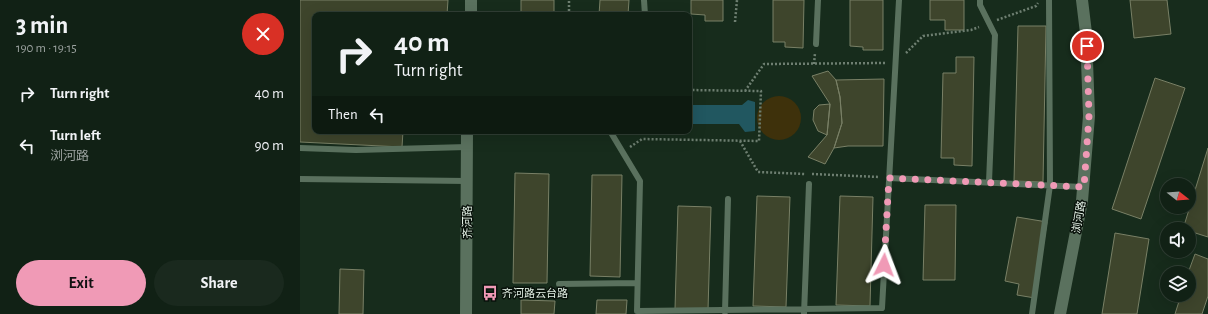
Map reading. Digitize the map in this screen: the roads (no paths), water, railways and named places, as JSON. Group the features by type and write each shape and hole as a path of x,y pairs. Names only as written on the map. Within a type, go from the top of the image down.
{"street":[{"path":"471,0 471,12"},
{"name":"浏河路","path":"1060,314 1082,201 1089,116 1086,33 1082,0"},
{"name":"齐河路","path":"466,314 467,134"}],"lane":[{"path":"644,0 645,12"},
{"path":"816,44 818,0"},
{"path":"612,134 640,181 637,311 804,312 882,308 899,0"},
{"path":"980,0 980,5 994,35 989,182"},
{"path":"1032,314 1050,185 1050,0"},
{"path":"300,148 356,150 467,147"},
{"path":"889,178 1084,187"},
{"path":"300,179 467,182"},
{"path":"804,312 809,184"},
{"path":"725,312 728,199"},
{"path":"559,284 637,284"}],"water":[{"path":"748,100 755,102 755,131 745,132 739,124 692,124 692,105 742,105"}],"place":[{"name":"齐河路云台路","path":"490,293"}]}
